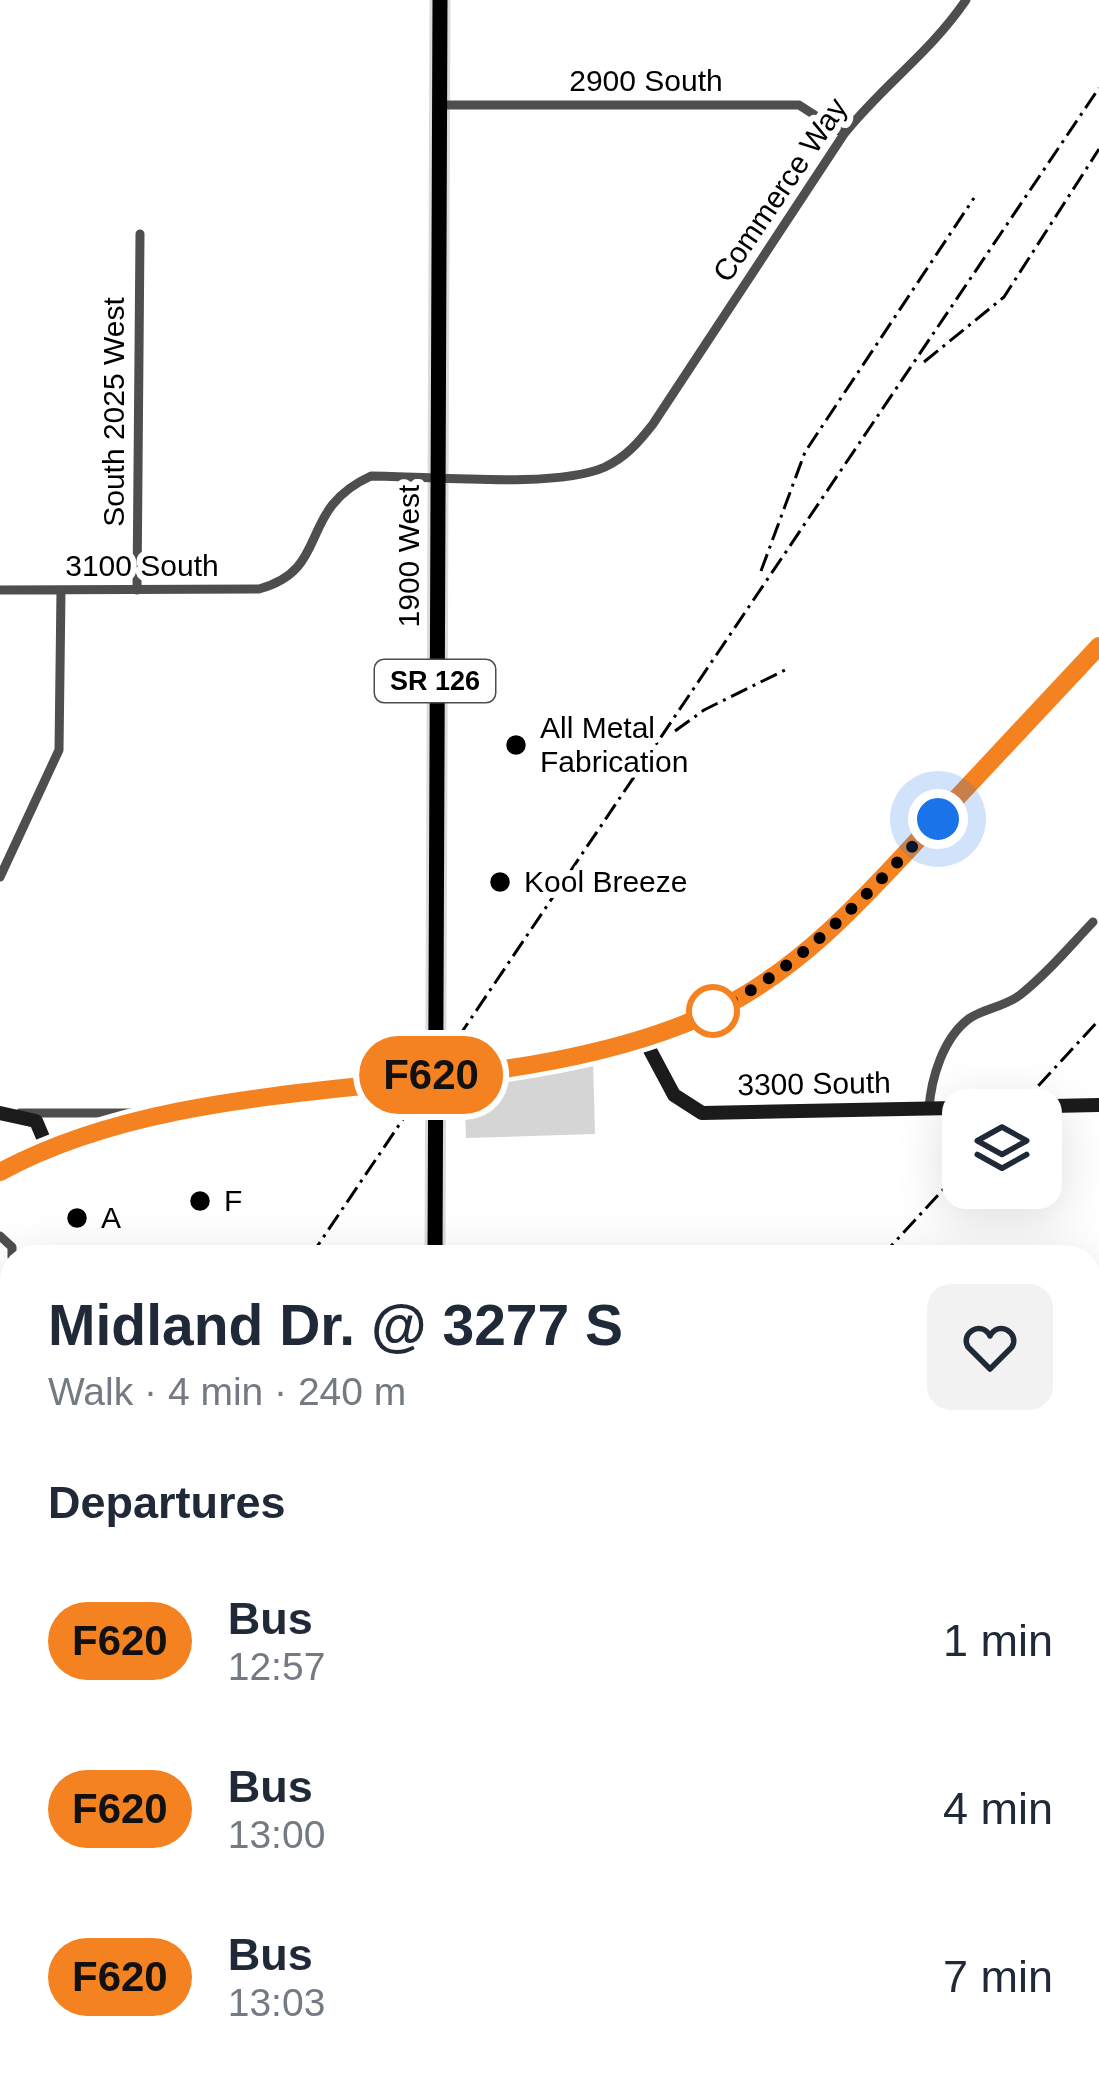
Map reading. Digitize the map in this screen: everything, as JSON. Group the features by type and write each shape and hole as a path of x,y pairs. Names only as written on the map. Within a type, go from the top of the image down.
{"main road":[{"name":"1900 West","path":"435,1245 440,0"}],"street":[{"name":"Commerce Way","path":"283,582 306,561 322,513 342,489 371,476 572,477 604,467 634,449 844,134 868,103 935,45 965,0"},
{"name":"2900 South","path":"439,105 799,105 844,134"},
{"name":"South 2025 West","path":"137,590 140,234"},
{"name":"3100 South","path":"0,590 250,591 283,582"},
{"path":"0,877 59,750 61,590"},
{"path":"0,1172 47,1147 177,1114 486,1071 643,1037 723,1006 804,952 855,908 1099,646"},
{"path":"929,1109 930,1084 956,1030 1023,992 1094,922"},
{"name":"3300 South","path":"643,1037 674,1095 702,1113 1099,1106"},
{"path":"0,1113 177,1114"},
{"path":"18,1113 36,1121 47,1147"}],"shaded area":[{"path":"593,1058 595,1134 466,1138 464,1085"}],"railway":[{"path":"318,1245 1099,88"},
{"path":"924,362 1004,297 1099,149"},
{"path":"761,571 805,452 974,198"},
{"path":"675,731 704,710 785,670"},
{"path":"1035,1089 1099,1020"},
{"path":"892,1245 942,1191"}],"bus line":[{"name":"F620","path":"0,1172 47,1147 177,1114 387,1081 486,1071 643,1037 723,1006 773,976 855,908 1099,646"}],"place":[{"name":"All Metal Fabrication","path":"516,745"},
{"name":"Kool Breeze","path":"500,882"},
{"name":"F","path":"200,1201"},
{"name":"A","path":"77,1218"}],"route":[{"path":"713,1011 804,952 855,908 938,819"}]}
